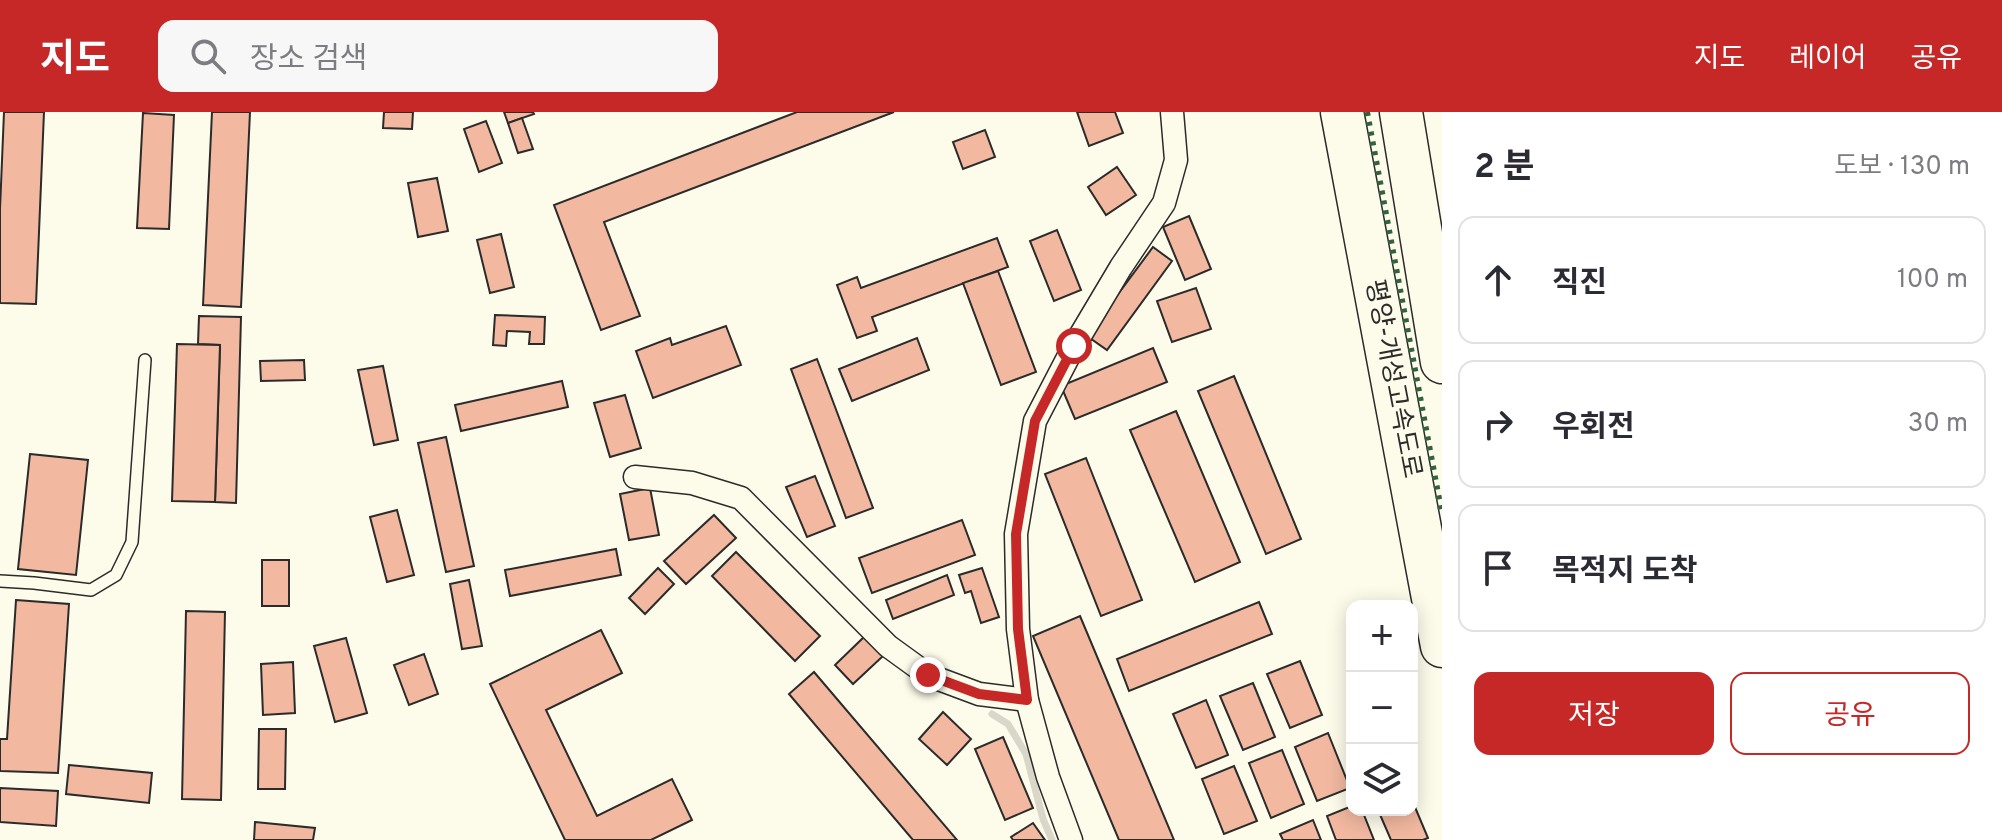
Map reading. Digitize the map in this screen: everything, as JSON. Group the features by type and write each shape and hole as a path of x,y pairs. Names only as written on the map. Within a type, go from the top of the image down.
{"highway":[{"name":"평양-개성고속도로","path":"1342,112 1438,626"},
{"name":"평양-개성고속도로","path":"1401,112 1442,362"}],"street":[{"path":"1071,840 1048,777 1027,700 1018,629 1016,534 1035,421 1074,346 1164,203 1176,160 1172,112"},
{"path":"635,477 692,483 741,498 888,646 918,668 928,675 979,694 1027,700"}],"lane":[{"path":"0,581 91,590 116,575 132,542 145,360"}],"building":[{"path":"4,112 44,112 36,304 0,303"},
{"path":"212,112 250,112 241,307 203,305"},
{"path":"384,112 413,112 412,129 383,128"},
{"path":"504,112 533,112 534,114 508,123"},
{"path":"797,112 894,112 604,222 640,316 601,330 554,205"},
{"path":"1077,112 1115,112 1123,133 1089,146"},
{"path":"143,113 174,115 169,229 137,228"},
{"path":"522,118 533,149 518,153 508,123"},
{"path":"486,121 502,163 479,172 464,129"},
{"path":"985,130 995,157 963,169 953,142"},
{"path":"1117,167 1136,195 1106,215 1088,187"},
{"path":"437,178 448,231 418,237 408,183"},
{"path":"1189,216 1211,269 1185,280 1163,227"},
{"path":"1057,230 1081,290 1054,301 1030,241"},
{"path":"501,234 514,287 490,293 477,240"},
{"path":"997,238 1008,267 872,317 877,331 857,338 837,285 857,277 861,288"},
{"path":"1153,247 1172,261 1107,350 1087,336"},
{"path":"998,271 1036,372 1001,385 963,283"},
{"path":"1196,288 1211,329 1172,342 1157,301"},
{"path":"495,315 545,317 544,344 529,344 530,332 507,331 506,346 493,345"},
{"path":"199,316 241,317 236,503 215,502 220,345 198,344"},
{"path":"726,326 741,365 653,398 636,351 670,338 672,345"},
{"path":"917,338 929,370 852,401 839,369"},
{"path":"177,344 220,345 215,502 172,501"},
{"path":"1153,348 1167,382 1075,419 1061,386"},
{"path":"817,359 873,508 846,518 791,369"},
{"path":"304,360 305,380 261,381 260,361"},
{"path":"383,366 398,440 374,445 358,370"},
{"path":"1234,376 1301,539 1266,554 1198,391"},
{"path":"562,381 568,407 461,431 455,405"},
{"path":"625,395 641,448 610,457 594,403"},
{"path":"1176,411 1240,562 1195,582 1130,430"},
{"path":"446,437 474,566 446,572 418,443"},
{"path":"30,454 88,460 76,575 18,569"},
{"path":"1086,458 1142,600 1101,616 1045,474"},
{"path":"815,476 835,526 807,537 786,487"},
{"path":"650,488 659,535 629,540 620,494"},
{"path":"397,510 414,575 387,582 370,517"},
{"path":"714,515 736,538 686,584 664,561"},
{"path":"962,520 975,555 872,593 859,558"},
{"path":"616,549 621,575 510,596 505,570"},
{"path":"736,552 820,636 795,661 712,576"},
{"path":"262,560 289,560 289,606 262,606"},
{"path":"658,568 674,584 645,614 629,598"},
{"path":"982,568 999,617 981,623 971,591 965,593 959,575"},
{"path":"947,575 954,595 893,619 886,600"},
{"path":"469,580 482,646 462,649 450,584"},
{"path":"16,600 69,604 58,773 0,771 0,739 7,739"},
{"path":"1259,602 1272,634 1129,691 1117,659"},
{"path":"186,611 225,612 221,800 182,799"},
{"path":"1080,616 1174,840 1119,840 1033,636"},
{"path":"601,630 622,673 546,710 597,816 672,779 692,820 651,840 565,840 490,684"},
{"path":"864,637 883,656 853,684 835,665"},
{"path":"346,638 367,713 335,722 314,646"},
{"path":"424,654 438,694 409,705 394,665"},
{"path":"1300,661 1322,715 1290,728 1267,674"},
{"path":"293,662 295,713 263,715 261,664"},
{"path":"814,672 957,840 913,840 789,694"},
{"path":"1253,683 1275,737 1243,750 1220,696"},
{"path":"1206,700 1228,755 1196,768 1173,714"},
{"path":"943,712 971,739 947,765 919,739"},
{"path":"259,729 286,729 285,789 258,789"},
{"path":"1328,733 1346,778 1346,790 1317,801 1295,747"},
{"path":"1003,737 1033,808 1005,820 975,749"},
{"path":"1282,750 1304,804 1271,818 1249,763"},
{"path":"69,765 152,773 149,803 66,794"},
{"path":"1234,766 1257,821 1224,834 1202,779"},
{"path":"0,788 58,791 56,826 0,822"},
{"path":"1346,808 1346,816 1364,816 1374,840 1336,840 1327,816"},
{"path":"1418,814 1428,838 1391,840 1381,816"},
{"path":"1313,820 1321,840 1283,840 1280,834"},
{"path":"255,822 315,828 313,840 254,840"},
{"path":"1033,823 1045,840 1013,840 1011,837"}],"waterway":[{"path":"992,714 1008,724 1026,754 1043,819 1052,840"}],"hedge":[{"path":"1367,112 1442,515"}],"route":[{"path":"928,675 979,694 1027,700 1018,629 1016,534 1035,421 1074,346"}]}
